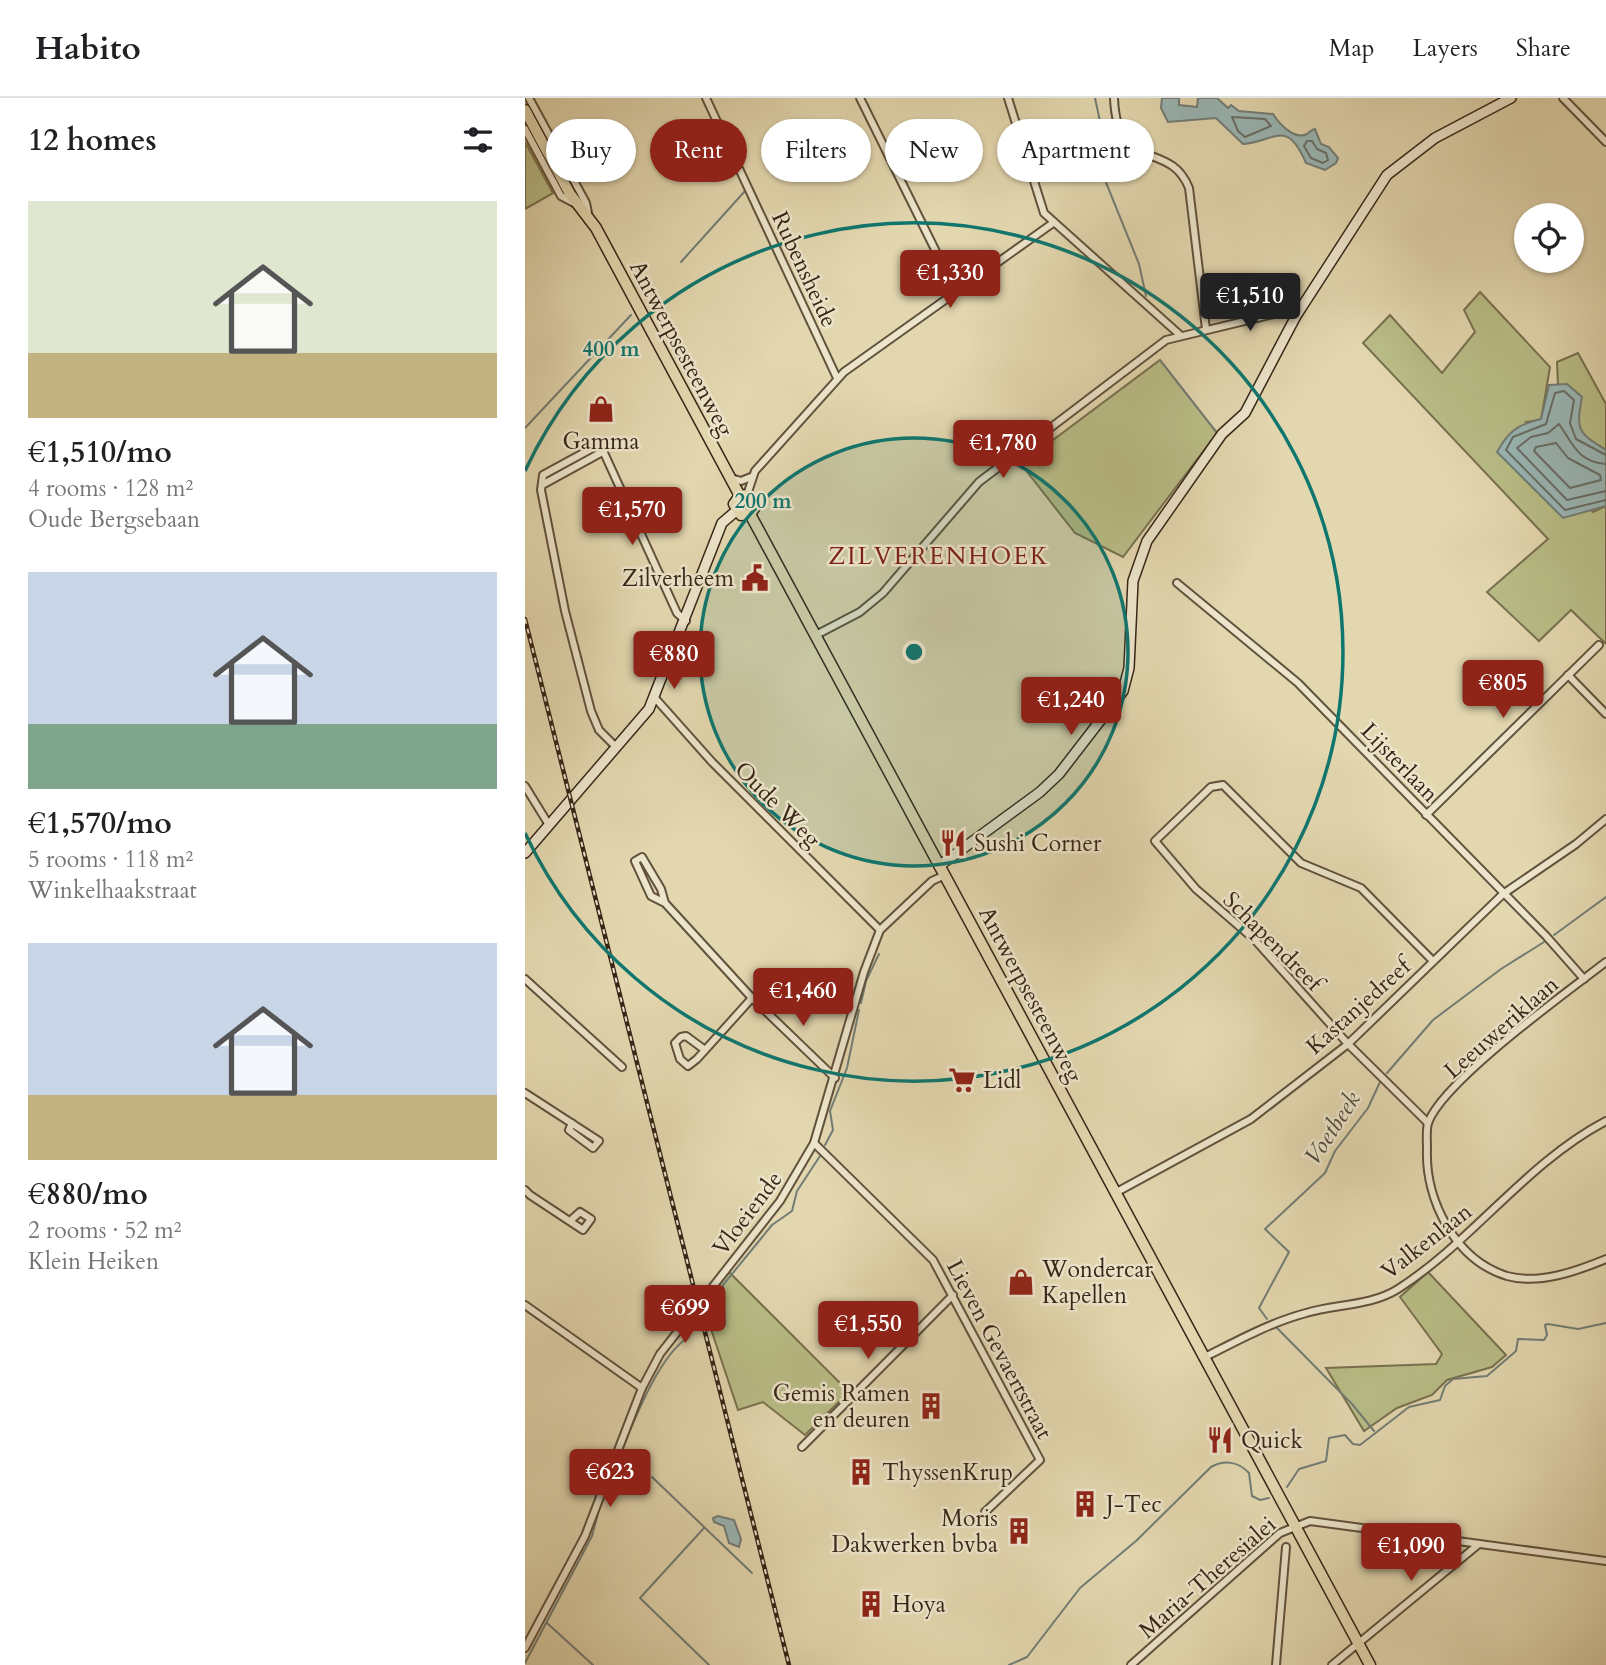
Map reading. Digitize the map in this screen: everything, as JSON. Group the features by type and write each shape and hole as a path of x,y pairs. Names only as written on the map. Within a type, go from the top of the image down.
{"main road":[{"name":"Antwerpsesteenweg","path":"525,110 589,219 731,478 744,496"},
{"path":"744,496 755,504 750,514 741,515 736,511 735,501 744,496"},
{"name":"Antwerpsesteenweg","path":"750,514 1203,1358 1279,1491 1370,1665"}],"street":[{"name":"Antwerpsesteenweg","path":"529,98 586,203 589,219"},
{"name":"Rubensheide","path":"706,98 837,378"},
{"path":"860,98 955,290"},
{"path":"1008,98 1045,213 1180,335"},
{"path":"1114,98 1115,119 1126,144 1139,153 1175,166 1186,180 1206,329"},
{"path":"942,870 1059,774 1123,691 1129,668 1133,581 1142,551 1222,435 1245,413 1296,316 1387,175 1435,138 1511,98"},
{"path":"1563,98 1606,142"},
{"name":"Antwerpsesteenweg","path":"525,130 561,196 579,205"},
{"path":"744,496 751,477 837,378 955,290 1053,223"},
{"path":"815,635 860,612 883,593 979,482 1167,340 1286,311 1296,316"},
{"path":"615,746 599,730 591,711 565,611 542,485 604,451 677,613 686,621"},
{"path":"731,478 741,481 751,477"},
{"path":"525,853 640,720 655,698 722,523 736,511"},
{"name":"Lijsterlaan","path":"1177,583 1298,683 1584,979"},
{"path":"1426,815 1599,645"},
{"path":"1568,675 1606,714"},
{"name":"Oude Weg","path":"655,698 712,762 880,930"},
{"name":"Schapendreef","path":"1428,1123 1348,1044 1255,940 1227,919 1196,889 1155,841 1211,787 1223,785 1301,863 1361,888 1433,961"},
{"path":"525,786 549,825"},
{"name":"Kastanjedreef","path":"1115,1193 1251,1119 1348,1044 1503,894 1576,844 1606,819"},
{"path":"665,902 650,896 635,861 642,857 665,902 752,998 835,1078"},
{"name":"Vloeiende","path":"525,1648 585,1536 642,1388 660,1354 780,1201 814,1143 864,971 880,930 942,870"},
{"name":"Leeuweriklaan","path":"1428,1123 1439,1106 1475,1066 1606,962"},
{"path":"525,979 622,1067"},
{"path":"705,1050 686,1036 675,1043 680,1059 688,1066 705,1050 752,998"},
{"path":"525,1093 572,1123 599,1141 593,1148 569,1130 572,1123"},
{"name":"Valkenlaan","path":"1203,1358 1273,1322 1368,1301 1397,1290 1459,1243 1536,1168 1576,1137 1606,1122"},
{"path":"1428,1123 1426,1171 1436,1209 1459,1243 1485,1265 1508,1276 1545,1278 1606,1259"},
{"name":"Lieven Gevaertstraat","path":"814,1143 933,1260 1040,1460 985,1512"},
{"path":"525,1191 570,1221"},
{"path":"802,1447 953,1295"},
{"path":"525,1306 642,1388"},
{"name":"Maria-Theresialei","path":"1131,1665 1280,1533 1296,1524 1310,1521 1606,1561"},
{"path":"1332,1665 1479,1544"},
{"path":"1276,1665 1286,1548"}],"green space":[{"path":"525,142 553,193 525,209"},
{"path":"1480,292 1550,367 1541,420 1526,422 1593,512 1606,506 1606,644 1571,610 1539,641 1487,592 1548,539 1363,343 1390,315 1442,373 1475,332 1464,310"},
{"path":"1578,353 1606,404 1606,450 1582,436 1574,404 1558,386 1557,362"},
{"path":"1160,360 1217,433 1123,557 1075,533 1021,464"},
{"path":"729,1272 849,1392 805,1435 763,1402 738,1410 703,1305"},
{"path":"1428,1272 1506,1355 1492,1367 1447,1380 1432,1395 1397,1408 1364,1431 1326,1368 1436,1364 1442,1354 1400,1297"}],"water":[{"path":"1162,98 1179,98 1179,105 1197,107 1198,98 1217,98 1228,108 1231,105 1239,111 1273,114 1287,130 1297,135 1307,134 1315,129 1321,144 1329,147 1338,158 1336,163 1325,170 1306,163 1299,149 1286,136 1243,144 1216,118 1168,122 1161,108"},
{"path":"1567,384 1582,397 1579,417 1581,429 1589,439 1606,450 1606,506 1563,518 1497,452 1515,430 1526,423 1541,419 1549,385"},
{"path":"718,1516 734,1520 741,1539 739,1547 729,1543 724,1526 714,1522 713,1518"}],"waterway":[{"path":"1095,98 1104,140 1100,144 1107,161 1105,180 1139,264 1146,296"},
{"path":"681,262 745,191"},
{"path":"525,428 631,315"},
{"path":"1160,360 1217,433"},
{"name":"Voetbeek","path":"1554,935 1606,897"},
{"name":"Voetbeek","path":"1387,1073 1433,1020 1501,969 1544,942"},
{"name":"Vloeiende","path":"861,1003 866,981 879,954"},
{"name":"Vloeiende","path":"825,1145 833,1130 830,1111 847,1068 859,1010"},
{"name":"Voetbeek","path":"1267,1319 1259,1308 1289,1252 1265,1229 1325,1173 1335,1151 1368,1108 1380,1082"},
{"name":"Vloeiende","path":"713,1330 725,1325 723,1285 772,1225 792,1211 797,1191 820,1156"},
{"path":"1287,1487 1299,1469 1326,1461 1329,1438 1345,1435 1353,1444 1360,1445 1409,1407 1440,1400 1445,1386 1453,1379 1487,1376 1516,1351 1518,1339 1544,1340 1547,1335 1545,1325 1578,1329 1606,1323"},
{"name":"Voetbeek","path":"1276,1327 1352,1404 1374,1431"},
{"name":"Vloeiende","path":"613,1471 655,1378 665,1361 689,1337"},
{"path":"1009,1665 1027,1657 1080,1588 1136,1541 1211,1467 1221,1463 1240,1466 1249,1473 1252,1496 1260,1500 1269,1498"},
{"path":"652,1477 752,1573"},
{"name":"Vloeiende","path":"525,1663 592,1536 600,1506"},
{"path":"704,1528 640,1598 709,1665"},
{"path":"547,1623 593,1665"}],"railway":[{"path":"525,619 789,1665"}],"place":[{"name":"Gamma","path":"601,409"},
{"name":"Zilverheem","path":"755,578"},
{"name":"Sushi Corner","path":"953,843"},
{"name":"Lidl","path":"962,1080"},
{"name":"Wondercar Kapellen","path":"1021,1282"},
{"name":"Gemis Ramen en deuren","path":"931,1406"},
{"name":"Quick","path":"1220,1440"},
{"name":"ThyssenKrup","path":"861,1472"},
{"name":"J-Tec","path":"1085,1504"},
{"name":"Moris Dakwerken bvba","path":"1019,1531"},
{"name":"Hoya","path":"871,1604"}],"district":[{"name":"ZILVERENHOEK","path":"939,556"}]}
